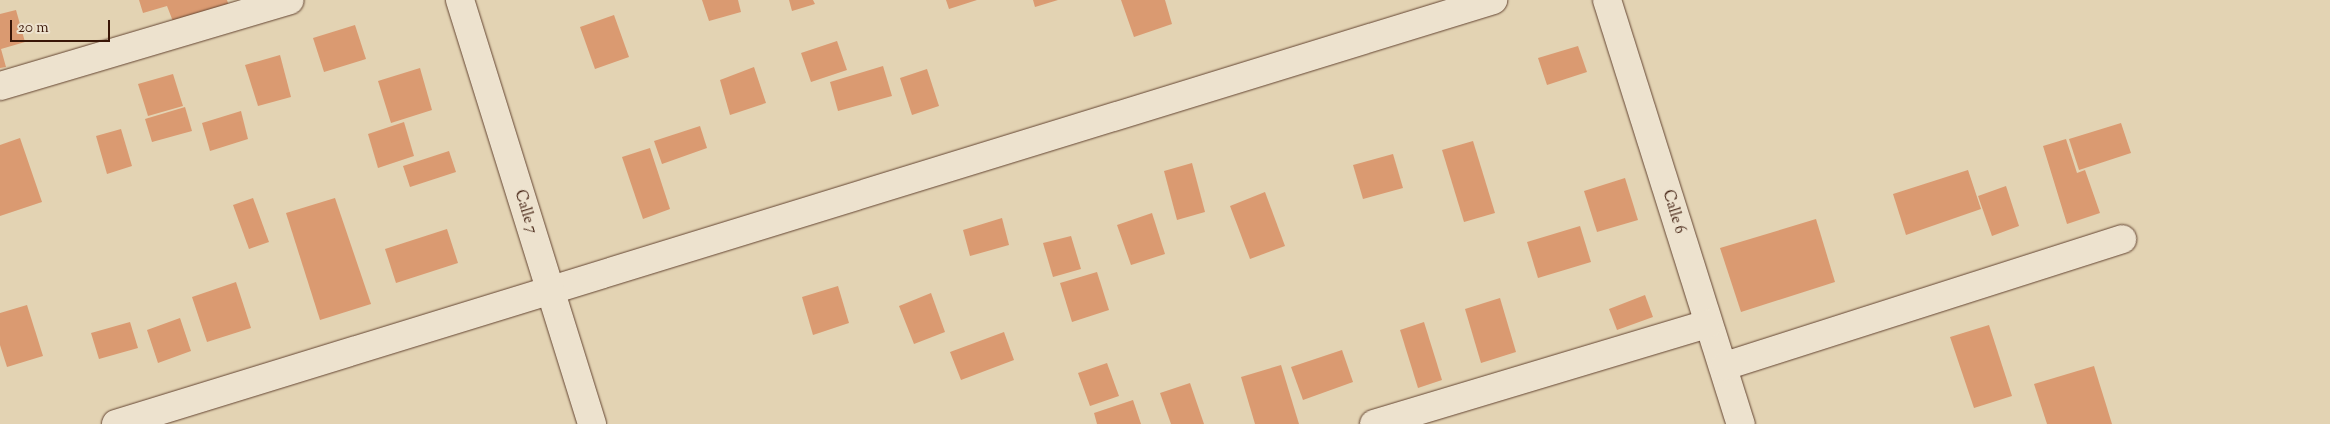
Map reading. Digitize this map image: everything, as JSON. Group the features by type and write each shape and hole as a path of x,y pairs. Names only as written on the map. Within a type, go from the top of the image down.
{"street":[{"path":"0,86 290,0"},
{"name":"Calle 7","path":"460,0 592,424"},
{"path":"116,424 1493,0"},
{"name":"Calle 6","path":"1607,0 1708,324 1725,366 1741,424"},
{"path":"1725,366 2122,240"},
{"path":"1374,424 1708,324"}],"building":[{"path":"139,0 227,0 229,6 174,24 167,6 143,13"},
{"path":"702,0 738,0 741,12 709,21"},
{"path":"789,0 813,0 815,4 792,11"},
{"path":"946,0 977,0 949,9"},
{"path":"1033,0 1058,0 1035,7"},
{"path":"1121,0 1165,0 1172,24 1134,37"},
{"path":"16,10 25,42 1,49 6,67 0,68 0,14"},
{"path":"614,15 629,57 595,69 580,27"},
{"path":"355,25 366,59 324,72 313,38"},
{"path":"837,41 847,70 811,82 801,53"},
{"path":"1578,46 1587,72 1547,85 1538,58"},
{"path":"280,55 291,97 258,106 245,65"},
{"path":"883,66 892,96 838,111 830,82"},
{"path":"754,67 766,103 730,115 720,80"},
{"path":"420,68 432,110 391,123 378,81"},
{"path":"927,69 939,106 912,115 900,78"},
{"path":"173,74 183,106 148,116 138,84"},
{"path":"185,107 192,131 152,142 145,119"},
{"path":"241,111 248,139 210,151 202,123"},
{"path":"404,122 414,156 378,168 368,134"},
{"path":"2121,123 2131,153 2079,170 2069,139"},
{"path":"700,126 707,148 662,164 654,141"},
{"path":"121,129 132,166 107,174 96,136"},
{"path":"20,138 42,202 0,216 0,145"},
{"path":"2066,139 2077,173 2085,170 2100,213 2067,224 2043,146"},
{"path":"1473,141 1495,213 1464,222 1442,150"},
{"path":"650,148 670,209 643,219 622,157"},
{"path":"449,151 456,172 410,187 403,166"},
{"path":"1393,154 1403,188 1363,199 1353,165"},
{"path":"1192,163 1205,212 1177,220 1164,171"},
{"path":"1968,170 1981,209 1906,235 1893,194"},
{"path":"1625,178 1638,220 1597,232 1584,191"},
{"path":"2006,186 2019,226 1992,236 1978,196"},
{"path":"1265,192 1285,246 1250,259 1230,206"},
{"path":"253,198 269,242 249,249 233,205"},
{"path":"335,198 371,304 320,320 286,213"},
{"path":"1152,213 1165,254 1131,265 1117,225"},
{"path":"1002,218 1009,245 970,256 963,230"},
{"path":"1816,219 1835,282 1741,312 1720,248"},
{"path":"1580,226 1591,262 1538,278 1527,242"},
{"path":"447,229 458,263 396,283 385,249"},
{"path":"1071,236 1081,269 1053,277 1043,243"},
{"path":"1097,272 1109,310 1072,322 1060,283"},
{"path":"236,282 251,328 207,342 192,297"},
{"path":"838,286 849,323 813,335 802,297"},
{"path":"931,293 945,332 914,344 899,306"},
{"path":"1645,295 1653,317 1617,330 1609,309"},
{"path":"1500,298 1516,352 1481,363 1465,309"},
{"path":"27,305 43,356 7,367 0,345 0,313"},
{"path":"180,318 191,351 158,363 147,330"},
{"path":"130,322 138,348 99,359 91,333"},
{"path":"1424,322 1442,380 1418,388 1400,330"},
{"path":"1989,325 2012,396 1974,408 1950,337"},
{"path":"1004,332 1014,360 961,380 950,352"},
{"path":"1342,350 1353,382 1303,400 1291,367"},
{"path":"1107,363 1119,396 1090,406 1078,373"},
{"path":"1281,365 1299,424 1255,424 1241,377"},
{"path":"2094,366 2112,424 2047,424 2034,384"},
{"path":"1190,383 1204,424 1171,424 1160,393"},
{"path":"1133,400 1141,424 1097,424 1094,413"}]}
